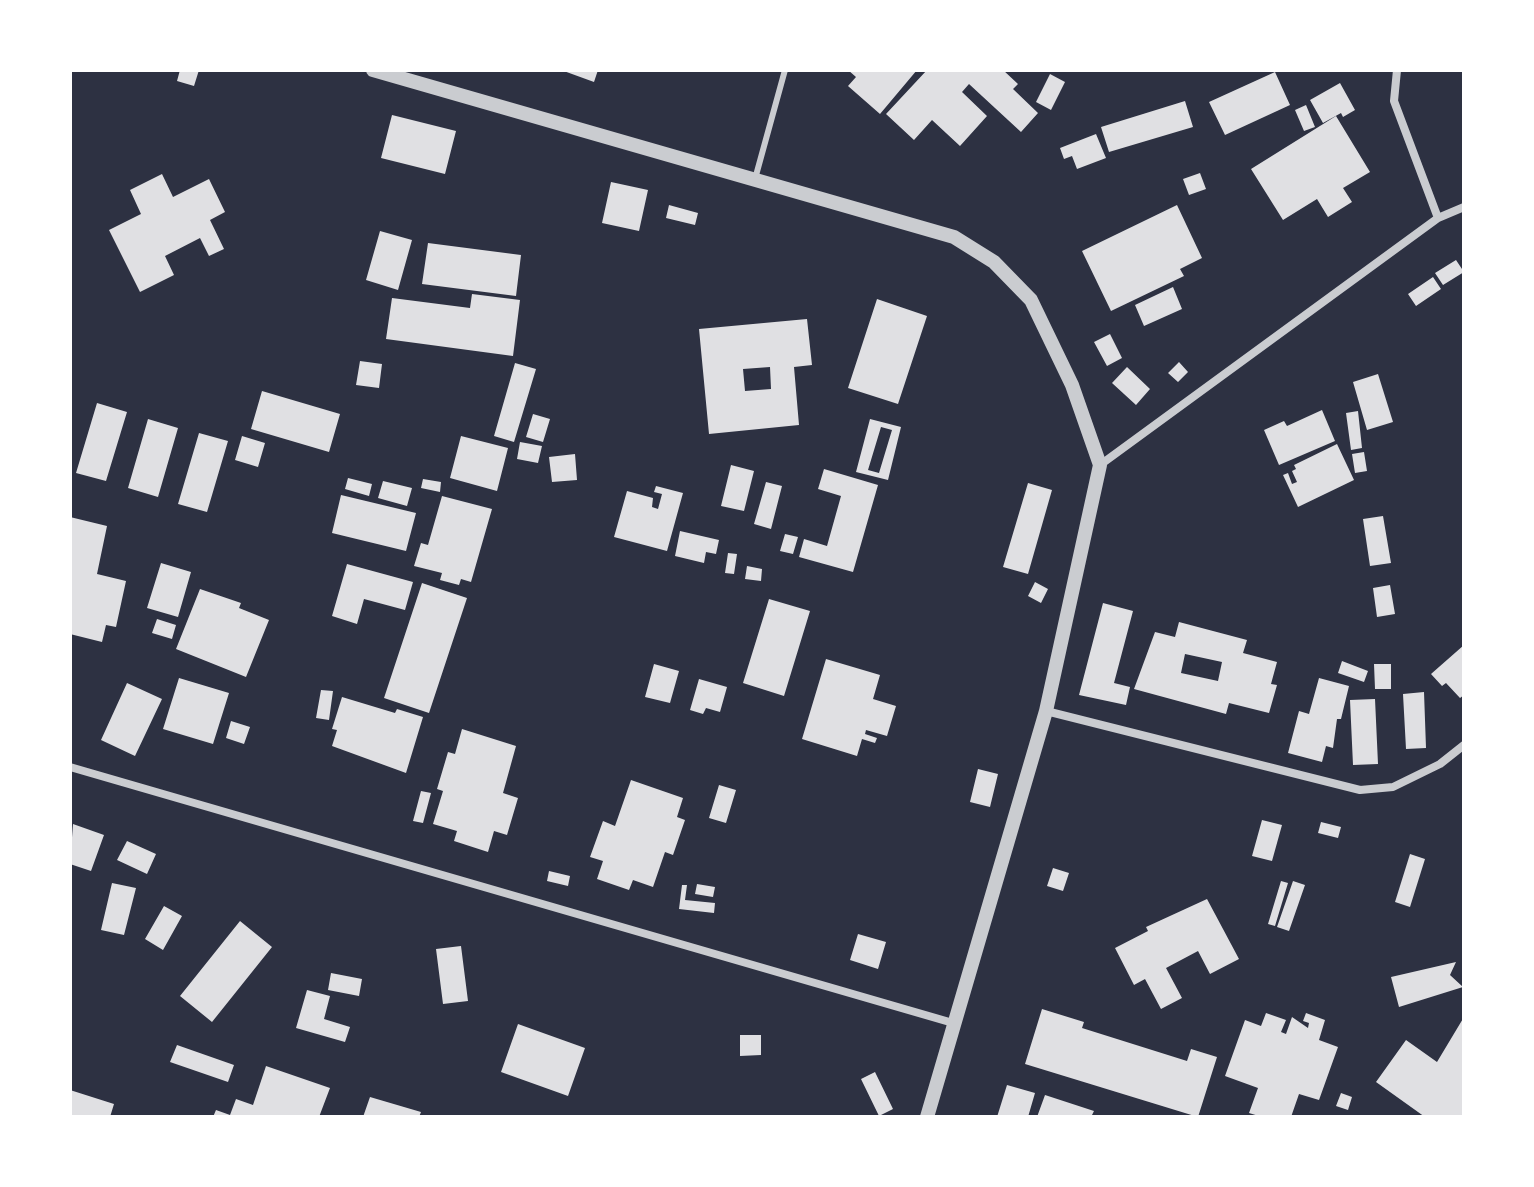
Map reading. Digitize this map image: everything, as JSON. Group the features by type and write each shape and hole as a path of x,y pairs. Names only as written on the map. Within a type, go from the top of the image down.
{"street":[{"path":"373,70 954,237 994,262 1031,300 1072,385 1100,465 1046,711 927,1117"},
{"path":"1397,70 1394,101 1438,218"},
{"path":"1100,465 1438,218 1464,207"},
{"path":"1046,711 1360,790 1393,787 1440,764 1464,745"},
{"path":"70,767 953,1023"}],"lane":[{"path":"755,179 785,70"}],"building":[{"path":"180,70 199,70 194,86 177,81"},
{"path":"561,70 598,70 594,82"},
{"path":"848,70 917,70 880,114 848,86 856,77"},
{"path":"927,70 1003,70 1018,84 1013,89 1038,113 1021,132 969,84 962,92 987,116 960,146 932,120 914,140 886,114"},
{"path":"1275,72 1290,105 1225,135 1209,102"},
{"path":"1050,74 1065,82 1051,110 1036,102"},
{"path":"1340,83 1355,110 1343,117 1341,113 1323,123 1310,100"},
{"path":"1185,101 1193,127 1109,152 1101,127"},
{"path":"1306,105 1315,127 1304,131 1295,110"},
{"path":"392,115 456,131 445,174 381,158"},
{"path":"1336,116 1370,172 1343,188 1352,202 1328,217 1317,199 1283,220 1251,169"},
{"path":"1096,134 1106,158 1077,169 1072,156 1064,159 1060,148"},
{"path":"1200,173 1206,189 1189,195 1183,179"},
{"path":"162,174 173,197 209,179 225,212 210,220 224,249 209,256 200,238 165,256 174,275 140,292 109,230 141,214 130,190"},
{"path":"611,182 648,190 639,231 602,223"},
{"path":"669,205 698,213 695,225 666,218"},
{"path":"1177,205 1202,258 1180,269 1184,276 1111,311 1082,251"},
{"path":"380,231 412,240 398,290 366,280"},
{"path":"428,243 521,255 516,296 422,284"},
{"path":"1456,260 1464,272 1443,285 1435,273"},
{"path":"1433,277 1441,289 1416,306 1408,294"},
{"path":"1173,287 1182,309 1144,326 1135,305"},
{"path":"472,294 520,300 513,356 386,339 392,298 470,308"},
{"path":"877,299 927,316 898,404 848,388"},
{"path":"807,319 812,365 794,367 799,425 709,434 699,329","holes":["770,367 771,389 745,391 743,369"]},
{"path":"1110,334 1122,358 1107,366 1094,342"},
{"path":"360,361 382,364 379,388 356,385"},
{"path":"1179,362 1188,372 1178,382 1168,373"},
{"path":"515,363 536,369 514,442 494,436"},
{"path":"1127,367 1150,389 1136,405 1112,383"},
{"path":"1378,374 1393,422 1367,430 1353,382"},
{"path":"262,391 340,414 329,452 251,429"},
{"path":"97,403 127,412 106,481 76,473"},
{"path":"1322,410 1335,441 1279,465 1264,430 1284,421 1287,426"},
{"path":"1358,411 1362,448 1351,450 1346,413"},
{"path":"533,414 550,419 543,442 526,437"},
{"path":"148,419 178,428 158,497 128,488"},
{"path":"870,419 901,427 888,480 856,472","holes":["881,427 892,430 879,473 868,470"]},
{"path":"199,433 228,441 207,512 178,504"},
{"path":"242,436 265,443 258,467 235,460"},
{"path":"461,436 508,448 497,491 450,478"},
{"path":"520,442 542,446 538,463 517,459"},
{"path":"1337,444 1354,480 1298,507 1283,475 1288,473 1292,484 1297,482 1292,471 1296,469 1294,465"},
{"path":"1364,452 1367,471 1355,473 1352,454"},
{"path":"575,454 577,480 552,482 549,457"},
{"path":"731,465 754,471 744,511 721,506"},
{"path":"824,469 878,485 853,572 799,557 804,539 827,546 841,496 818,489"},
{"path":"348,478 372,484 369,496 345,489"},
{"path":"423,479 441,482 440,492 421,488"},
{"path":"383,481 412,488 407,506 378,498"},
{"path":"766,482 782,486 771,529 754,524"},
{"path":"1028,483 1052,490 1028,574 1003,567"},
{"path":"656,486 683,493 667,551 614,537 627,491 653,498 652,507 658,509 662,494 654,492"},
{"path":"341,495 416,513 406,551 332,533"},
{"path":"442,496 492,509 471,582 461,579 459,585 440,580 442,573 414,566 421,543 428,545"},
{"path":"1383,516 1391,563 1370,566 1363,519"},
{"path":"70,517 107,526 97,574 126,581 116,627 106,625 102,642 70,634"},
{"path":"680,531 719,540 716,554 706,552 704,563 675,556"},
{"path":"785,534 798,537 793,554 780,551"},
{"path":"728,553 737,554 734,574 725,573"},
{"path":"161,563 191,572 178,617 147,608"},
{"path":"347,564 413,582 405,610 364,599 357,624 332,616"},
{"path":"747,566 762,569 761,581 745,579"},
{"path":"1035,582 1048,589 1041,603 1028,596"},
{"path":"422,583 467,598 429,713 384,698"},
{"path":"1390,585 1395,614 1377,617 1373,588"},
{"path":"200,589 241,603 239,608 269,620 246,677 176,649"},
{"path":"769,599 810,611 784,696 743,683"},
{"path":"1103,603 1133,611 1114,683 1130,687 1126,705 1079,695"},
{"path":"157,619 176,625 172,639 152,633"},
{"path":"1179,622 1247,640 1243,653 1277,662 1271,684 1277,685 1269,713 1229,703 1226,714 1134,689 1155,632 1175,637","holes":["1185,654 1222,662 1218,681 1181,673"]},
{"path":"1464,645 1464,695 1460,698 1446,683 1442,686 1431,674"},
{"path":"826,659 880,675 873,699 896,706 887,736 866,730 865,734 877,738 875,743 862,739 857,756 802,739"},
{"path":"1342,661 1368,671 1364,682 1338,673"},
{"path":"654,664 679,671 670,703 645,697"},
{"path":"1374,664 1391,664 1391,689 1375,689"},
{"path":"179,678 229,693 213,744 163,729"},
{"path":"1319,678 1349,686 1341,719 1337,719 1333,748 1326,746 1322,762 1288,753 1299,711 1309,714"},
{"path":"699,679 727,687 720,712 706,708 703,714 690,710"},
{"path":"127,683 162,699 135,756 101,740"},
{"path":"321,690 333,691 329,720 316,718"},
{"path":"1424,692 1426,748 1406,749 1403,694"},
{"path":"342,697 395,713 397,709 423,717 406,773 332,746 337,730 332,729"},
{"path":"1375,699 1378,764 1353,765 1350,700"},
{"path":"231,721 250,727 244,744 226,738"},
{"path":"462,729 516,746 503,793 518,798 507,835 494,831 488,852 454,841 457,831 433,824 443,791 437,789 448,752 455,754"},
{"path":"978,769 998,774 990,807 970,802"},
{"path":"631,780 683,798 677,817 685,820 673,855 665,852 653,887 633,880 629,890 597,879 603,861 590,857 603,821 615,826"},
{"path":"719,785 736,790 726,823 709,818"},
{"path":"421,791 431,793 423,823 413,821"},
{"path":"1262,820 1282,825 1272,861 1252,856"},
{"path":"1321,822 1341,827 1338,838 1318,833"},
{"path":"73,824 104,835 91,871 70,864"},
{"path":"127,841 156,854 147,874 117,860"},
{"path":"1410,854 1425,859 1410,907 1395,902"},
{"path":"1053,868 1069,873 1063,891 1047,886"},
{"path":"549,871 570,876 568,886 547,881"},
{"path":"1281,881 1288,883 1275,926 1268,924"},
{"path":"1293,881 1305,885 1289,931 1277,927"},
{"path":"112,883 136,888 124,935 101,930"},
{"path":"697,884 715,887 713,897 695,894"},
{"path":"682,885 687,885 685,900 715,903 714,913 679,909"},
{"path":"1207,899 1239,959 1210,974 1198,951 1166,968 1182,998 1161,1009 1145,979 1134,985 1115,948 1148,931 1146,927"},
{"path":"164,906 182,916 163,950 145,939"},
{"path":"240,921 272,947 212,1022 180,996"},
{"path":"858,934 886,942 878,969 850,960"},
{"path":"461,946 468,1001 443,1004 436,949"},
{"path":"1456,962 1450,975 1463,987 1399,1007 1391,977"},
{"path":"331,973 362,979 359,996 328,990"},
{"path":"307,990 330,996 324,1019 350,1027 345,1042 296,1028"},
{"path":"1042,1009 1084,1022 1082,1028 1187,1061 1191,1049 1217,1057 1198,1117 1025,1064"},
{"path":"1266,1013 1286,1020 1281,1032 1286,1034 1292,1017 1308,1028 1309,1023 1303,1021 1306,1013 1325,1020 1319,1040 1338,1047 1319,1100 1299,1094 1291,1117 1262,1117 1249,1113 1258,1088 1225,1076 1245,1020 1261,1026"},
{"path":"1464,1017 1464,1117 1425,1117 1376,1082 1406,1040 1437,1062"},
{"path":"518,1024 585,1048 568,1096 501,1072"},
{"path":"740,1035 761,1035 761,1055 740,1056"},
{"path":"177,1045 234,1065 228,1082 170,1062"},
{"path":"266,1066 330,1088 319,1117 213,1117 216,1110 230,1115 236,1099 253,1105"},
{"path":"875,1072 893,1109 879,1116 861,1079"},
{"path":"1007,1085 1035,1093 1028,1117 997,1117"},
{"path":"70,1090 114,1104 110,1117 70,1117"},
{"path":"1341,1093 1352,1097 1348,1110 1336,1106"},
{"path":"1045,1095 1094,1111 1091,1117 1037,1117"},
{"path":"370,1097 421,1112 419,1117 363,1117"}]}
